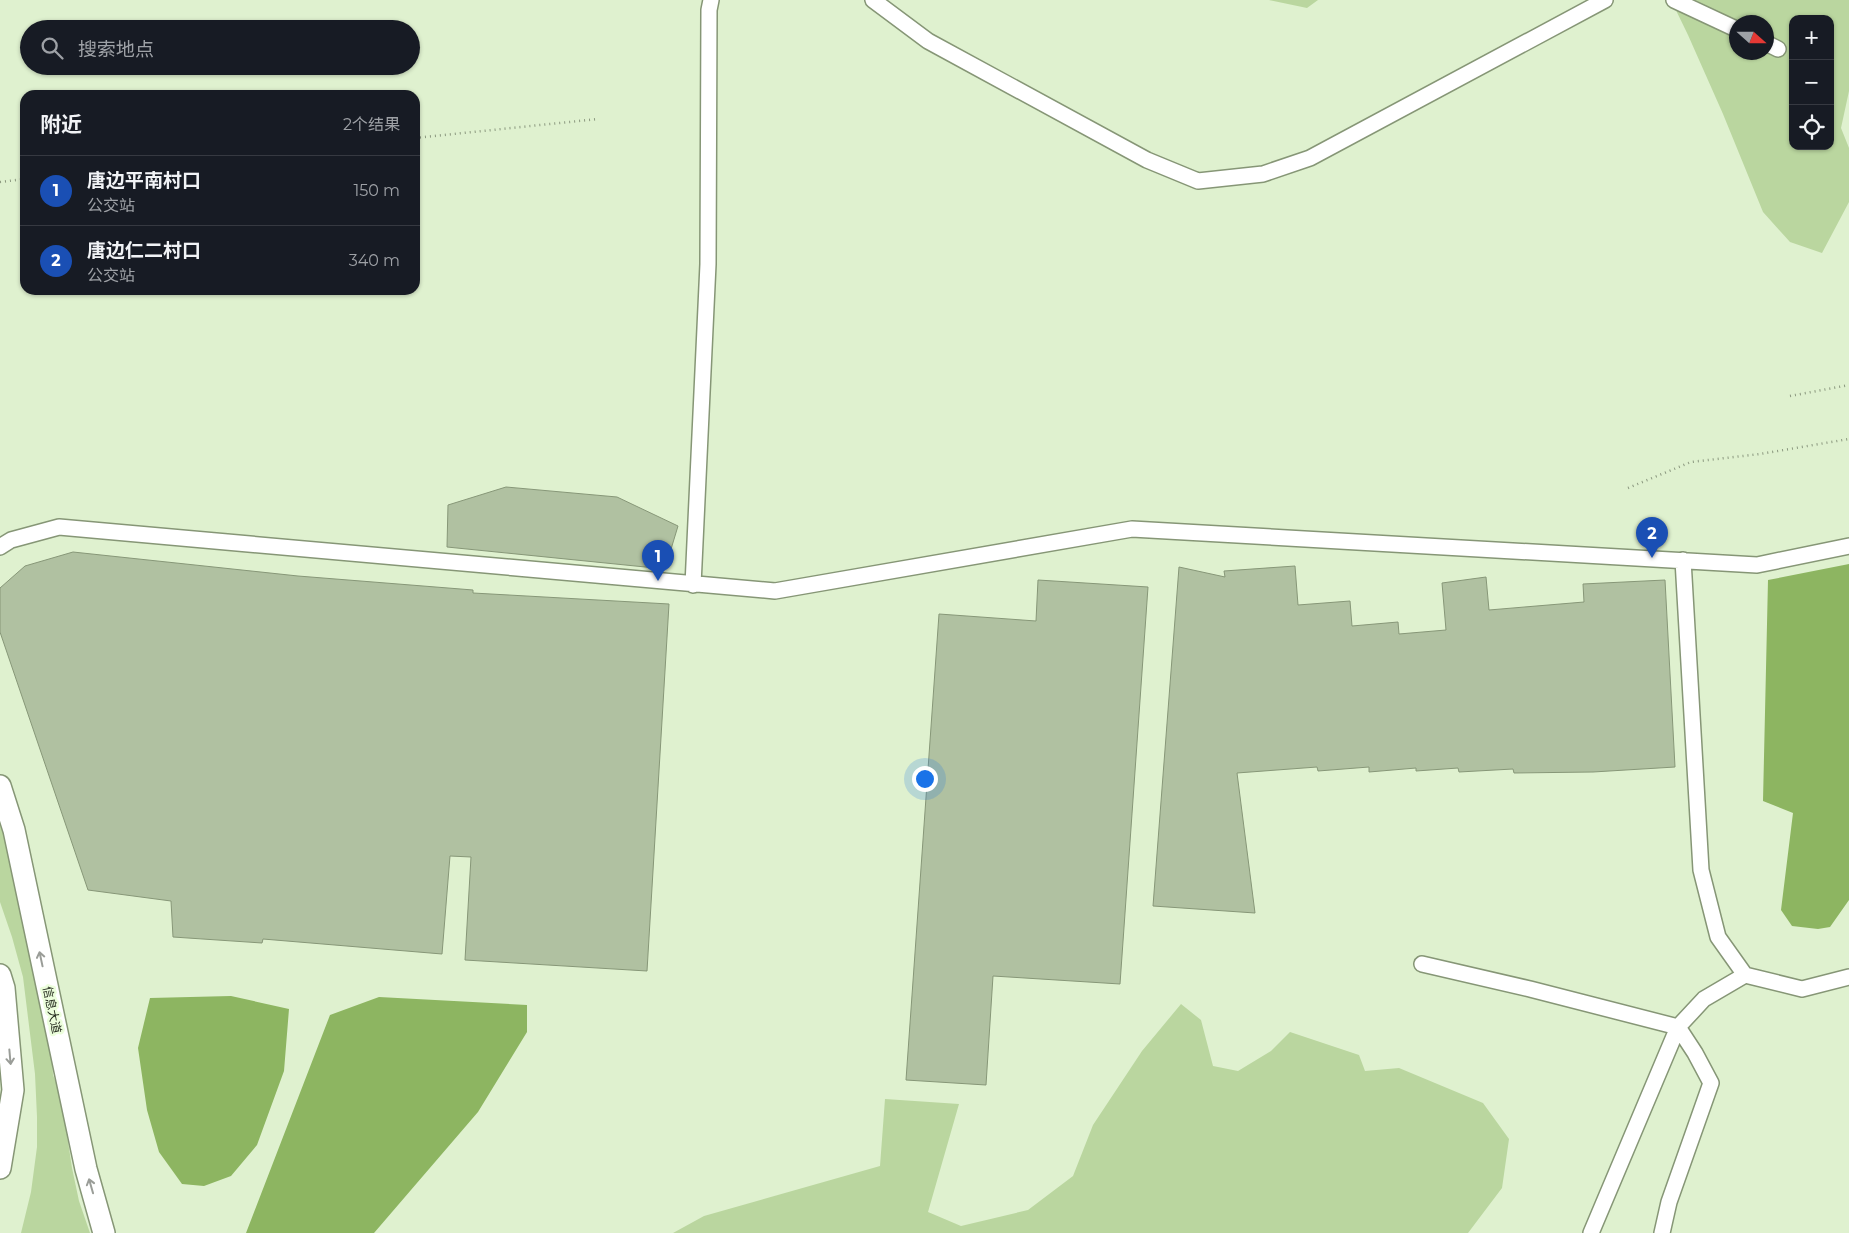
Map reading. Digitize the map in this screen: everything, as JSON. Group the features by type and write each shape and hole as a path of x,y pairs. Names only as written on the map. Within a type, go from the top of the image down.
{"main road":[{"name":"信息大道","path":"0,786 14,830 86,1169 104,1233"},
{"path":"0,975 4,988 13,1090 0,1168"}],"street":[{"path":"693,584 708,264 708,10 711,0"},
{"path":"873,0 928,41 1147,160 1198,181 1263,174 1310,158 1605,0"},
{"path":"1674,0 1729,26"},
{"path":"0,547 11,540 60,527 775,591 1132,529 1757,565 1849,546"},
{"path":"1683,560 1701,870 1718,937 1745,976"},
{"path":"1422,964 1530,989 1678,1027 1695,1053 1710,1083 1669,1202 1662,1233"},
{"path":"1592,1233 1678,1027 1704,999 1745,976 1802,989 1849,976"}],"path":[{"path":"420,137 598,119"},
{"path":"0,182 20,180"},
{"path":"1790,396 1849,385"},
{"path":"1628,488 1691,462 1760,454 1849,439"}],"shaded area":[{"path":"1269,0 1318,0 1307,8"},
{"path":"1671,0 1849,0 1849,91 1841,128 1849,148 1849,202 1822,253 1790,242 1763,212 1723,114"},
{"path":"1849,564 1849,900 1830,927 1818,929 1792,926 1781,910 1793,813 1763,801 1768,580"},
{"path":"0,824 6,838 21,902 24,929 52,1057 53,1075 61,1095 79,1201 90,1233 21,1233 31,1192 37,1147 35,1074 23,977 0,902"},
{"path":"231,996 289,1009 284,1071 257,1145 231,1176 204,1186 182,1184 159,1152 147,1110 138,1048 150,998"},
{"path":"379,997 527,1005 527,1032 478,1112 374,1233 246,1233 330,1015"},
{"path":"1181,1004 1201,1020 1213,1066 1238,1071 1271,1051 1290,1032 1359,1055 1365,1071 1399,1068 1483,1103 1509,1139 1502,1188 1468,1233 673,1233 704,1216 880,1166 885,1099 959,1104 928,1212 961,1226 1028,1210 1073,1176 1093,1125 1142,1051"}],"building":[{"path":"506,487 617,497 678,526 665,569 447,547 448,505"},
{"path":"73,552 298,576 473,590 473,593 669,604 647,971 465,960 471,857 450,856 442,954 263,939 262,943 173,937 171,901 88,890 0,632 0,588 25,566"},
{"path":"1295,566 1298,605 1350,601 1352,626 1398,622 1399,634 1446,630 1442,583 1486,577 1489,610 1584,602 1583,584 1665,580 1675,767 1593,772 1514,773 1513,769 1459,772 1458,768 1416,771 1416,768 1369,772 1369,767 1318,771 1317,767 1237,773 1255,913 1153,906 1179,567 1225,577 1224,571"},
{"path":"1038,580 1148,587 1120,984 993,976 986,1085 906,1080 939,614 1036,621"}],"place":[{"name":"唐边仁二村口","path":"1652,558"},
{"name":"唐边平南村口","path":"658,581"}]}
